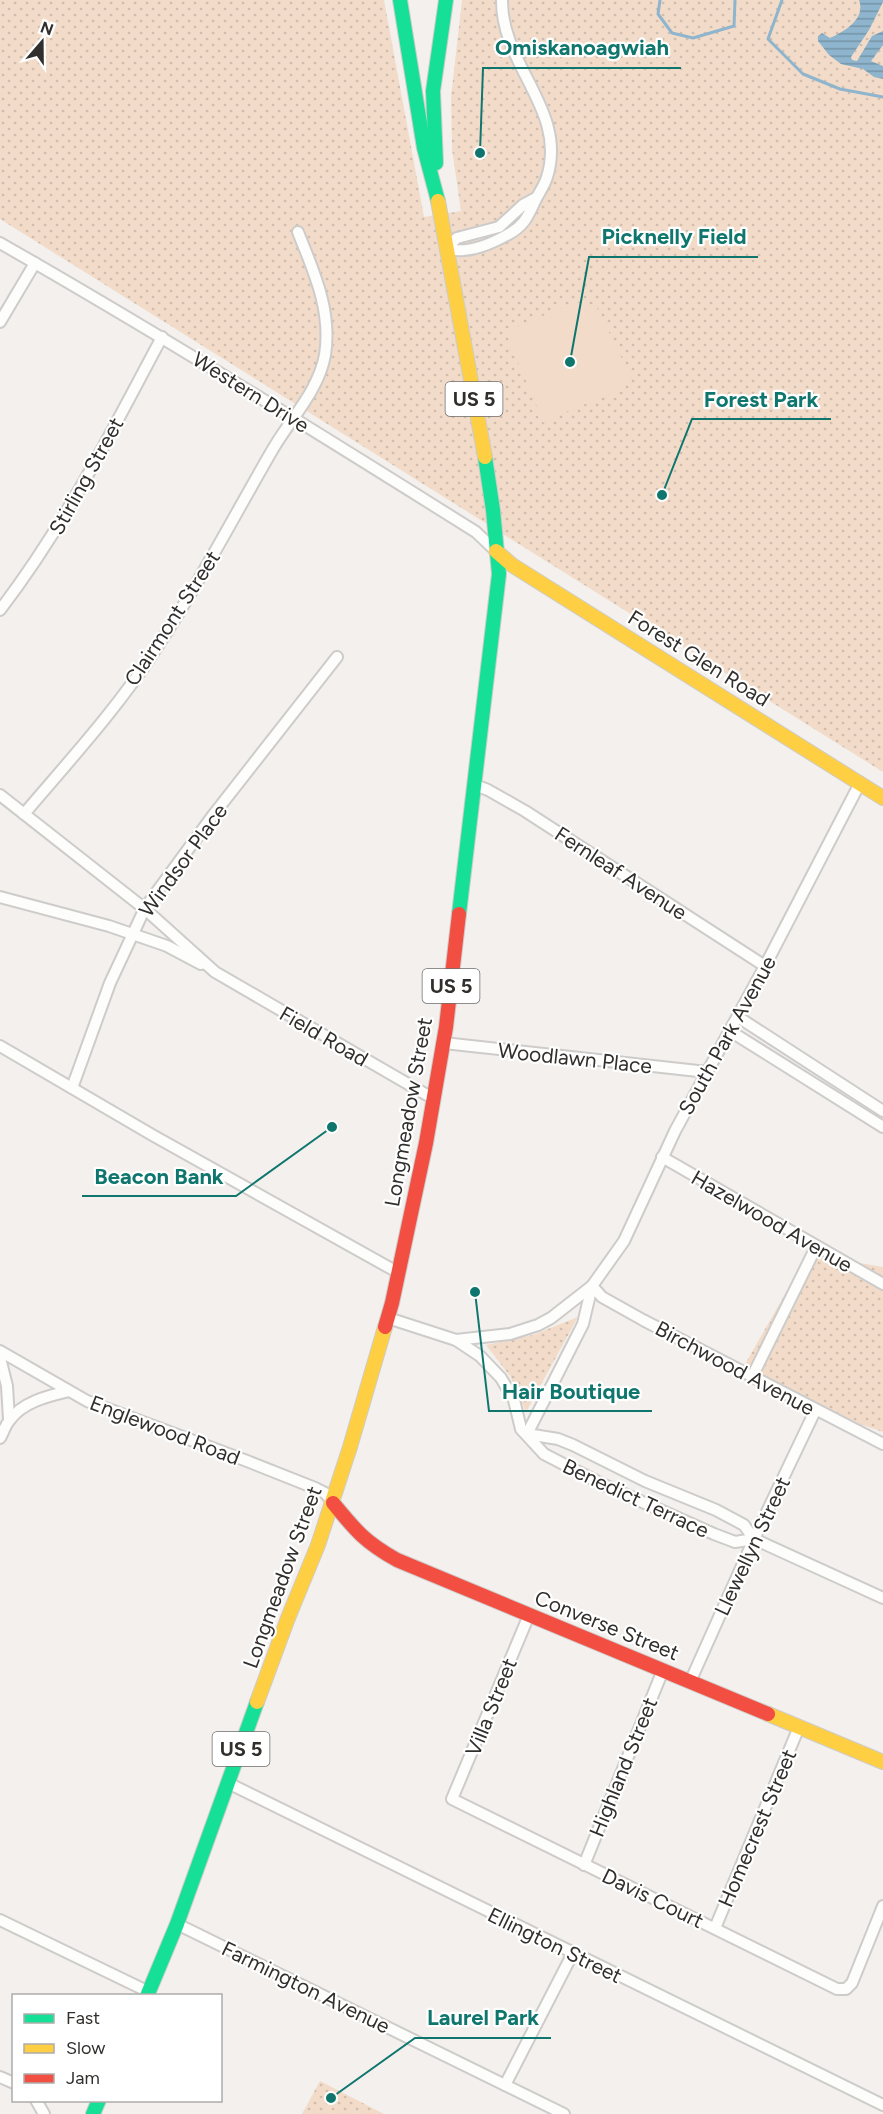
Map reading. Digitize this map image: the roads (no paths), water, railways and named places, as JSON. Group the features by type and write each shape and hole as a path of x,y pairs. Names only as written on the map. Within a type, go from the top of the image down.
{"main road":[{"name":"US 5","path":"400,0 424,148 438,201"},
{"name":"US 5","path":"438,201 434,91 446,0"},
{"name":"Longmeadow Street","path":"148,1994 177,1924 333,1503 388,1318 399,1273 444,1043 499,574 493,510 482,438 438,201"},
{"name":"Forest Glen Road","path":"496,550 512,565 883,798"},
{"name":"Converse Street","path":"333,1503 361,1537 389,1557 883,1762"}],"street":[{"path":"446,248 456,251 468,250 508,234 519,226 531,212 544,185 549,168 551,151 549,131 543,110 525,77 509,39 503,21 502,0"},
{"name":"Clairmont Street","path":"24,814 89,737 155,651 228,530 271,452 314,387 321,372 325,354 327,333 325,311 320,288 298,232"},
{"name":"Western Drive","path":"0,243 162,337 293,417 476,532 496,550"},
{"path":"0,322 35,263"},
{"name":"Stirling Street","path":"0,610 52,537 104,447 162,337"},
{"name":"Windsor Place","path":"72,1088 110,983 145,909 214,814 337,657"},
{"name":"South Park Avenue","path":"388,1318 456,1340 510,1334 538,1325 562,1311 592,1286 624,1241 662,1157 860,783"},
{"name":"Fernleaf Avenue","path":"475,786 488,790 525,811 765,966"},
{"name":"Field Road","path":"0,795 145,909 215,972"},
{"name":"Field Road","path":"0,897 109,926 167,946 434,1097"},
{"path":"738,1017 883,1111"},
{"path":"730,1031 883,1127"},
{"name":"Woodlawn Place","path":"444,1043 707,1072"},
{"path":"0,1046 399,1273"},
{"name":"Hazelwood Avenue","path":"662,1157 883,1284"},
{"path":"752,1377 816,1247"},
{"name":"South Park Avenue","path":"527,1434 583,1324 592,1286"},
{"name":"Birchwood Avenue","path":"592,1286 602,1297 816,1411 882,1441"},
{"name":"Benedict Terrace","path":"456,1340 480,1356 501,1378 513,1400 522,1429 548,1457 602,1484 735,1542 754,1539"},
{"name":"Englewood Road","path":"0,1351 103,1408 248,1461 325,1493 333,1503"},
{"path":"0,1358 7,1386 9,1419 0,1438"},
{"path":"9,1419 34,1401 69,1391"},
{"name":"Llewellyn Street","path":"690,1682 754,1539 816,1411"},
{"name":"Benedict Terrace","path":"527,1434 573,1444 657,1486 716,1510 744,1525 754,1539 883,1598"},
{"name":"Villa Street","path":"453,1799 529,1615"},
{"name":"Highland Street","path":"584,1865 663,1670"},
{"name":"Homecrest Street","path":"715,1929 799,1727"},
{"name":"Ellington Street","path":"228,1783 883,2105"},
{"name":"Davis Court","path":"453,1799 837,1989 846,1989 852,1983 883,1906"},
{"path":"0,1920 148,1994"},
{"name":"Farmington Avenue","path":"177,1924 564,2114"},
{"path":"505,2085 573,1953"}],"water":[{"path":"859,0 883,0 883,2 869,30 851,57 852,60 857,61 872,36 883,31 883,45 871,61 883,66 883,79 874,77 863,69 841,64 829,55 818,41 818,36 822,33 830,38 853,24 860,13"}],"waterway":[{"path":"660,0 658,14 672,33 693,38 734,26 735,0"},
{"path":"782,0 768,39 803,74 840,89 883,97"}],"place":[{"name":"Omiskanoagwiah","path":"480,153"},
{"name":"Picknelly Field","path":"570,362"},
{"name":"Forest Park","path":"662,495"},
{"name":"Beacon Bank","path":"332,1127"},
{"name":"Hair Boutique","path":"475,1292"},
{"name":"Laurel Park","path":"331,2098"}]}
